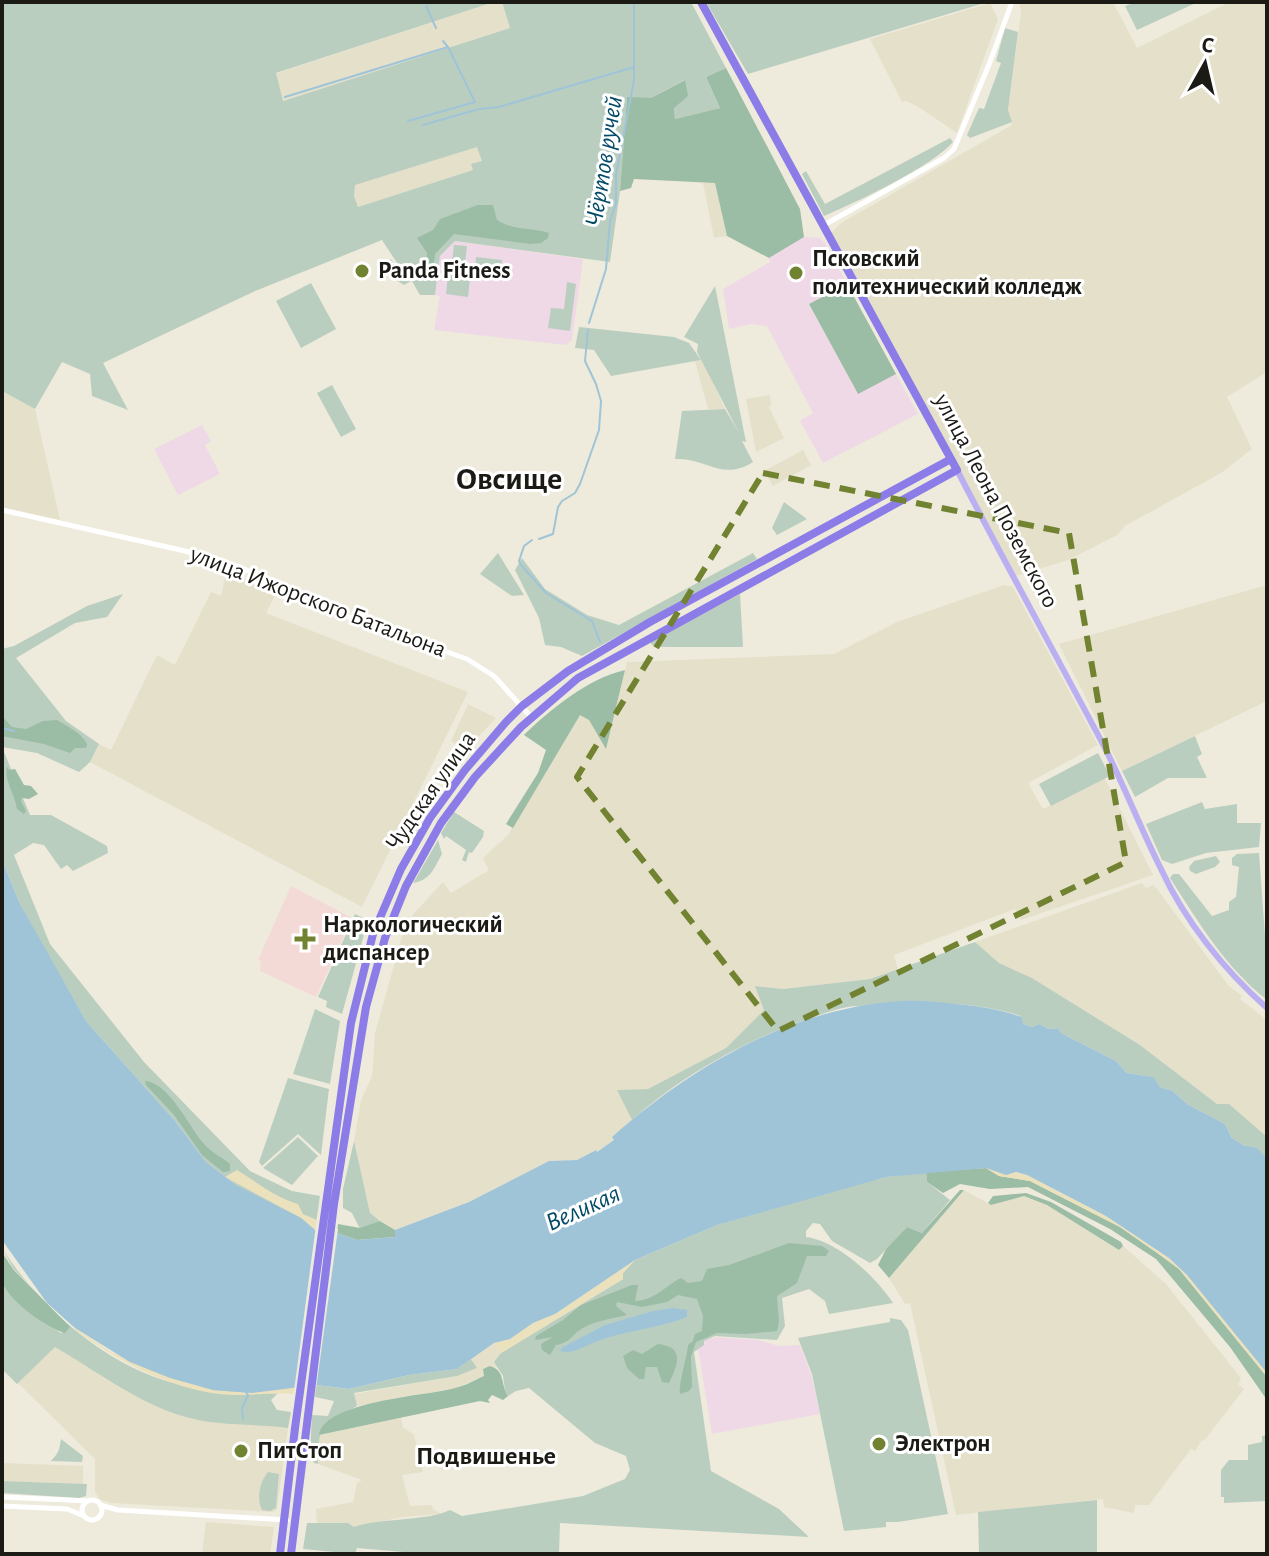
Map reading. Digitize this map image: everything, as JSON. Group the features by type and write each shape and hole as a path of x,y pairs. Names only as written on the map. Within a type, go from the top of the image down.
{"highway":[{"name":"улица Леона Поземского","path":"701,2 957,470"},
{"name":"Чудская улица","path":"330,1203 351,1023 373,934 401,869 430,818 465,770 522,706 577,665 951,459"},
{"name":"Чудская улица","path":"330,1203 380,956 411,874 441,823 475,777 531,717 578,678 957,470"},
{"path":"734,576 737,588 744,588"},
{"path":"718,585 725,589 724,598"},
{"path":"368,953 371,957 380,956"},
{"path":"360,980 369,980 372,984"},
{"path":"280,1554 295,1428 330,1203"},
{"path":"291,1554 330,1203"}],"main road":[{"name":"улица Леона Поземского","path":"957,470 1105,748 1162,872 1214,953 1267,1008"}],"street":[{"path":"824,225 944,158 954,149 1012,2"},
{"name":"улица Ижорского Батальона","path":"2,510 185,551 240,567 341,614 467,659 494,676 531,717"},
{"path":"2,1497 96,1501 118,1510 296,1521"},
{"path":"84,1516 83,1507 89,1501"},
{"path":"100,1505 100,1515"},
{"path":"2,1506 59,1508 75,1511 92,1520 118,1510"}],"highlighted area":[{"path":"763,473 1069,533 1126,862 778,1031 577,777"}],"shaded area":[{"path":"494,2 502,2 510,28 282,101 275,74"},
{"path":"1019,2 1113,2 1137,48 1230,2 1267,2 1267,367 1265,373 1227,397 1252,449 1221,473 1125,526 1117,535 1068,560 1016,576 830,234 841,223 1012,125 1008,110 1021,12"},
{"path":"990,3 998,19 957,133 917,106 902,102 870,39"},
{"path":"478,146 482,161 473,170 358,207 354,185"},
{"path":"715,182 727,236 714,238 703,183"},
{"path":"804,237 820,238 825,243 847,284 809,304 857,393 896,374 918,414 823,463 800,421 813,413 767,326 751,324 729,329 723,289 770,262 769,258"},
{"path":"455,241 583,259 572,340 566,345 434,330 440,296 435,295 440,256"},
{"path":"701,360 725,409 708,409 695,361"},
{"path":"2,391 35,409 60,520 2,507"},
{"path":"770,395 769,407 784,438 756,452 746,399"},
{"path":"202,425 211,441 205,445 220,474 178,495 154,449"},
{"path":"803,450 811,465 773,486 764,471"},
{"path":"227,570 276,593 266,613 468,692 362,907 90,762 99,744 111,750 157,655 175,665 211,592 221,596"},
{"path":"1004,585 1013,587 1098,745 1028,783 1043,809 1104,777 1153,875 1021,920 1015,909 894,955 898,969 870,979 783,989 756,986 764,1010 726,1048 648,1089 618,1090 632,1120 612,1137 614,1140 597,1152 595,1150 577,1160 549,1161 469,1202 395,1230 370,1214 354,1141 361,1100 372,1076 375,1033 406,922 443,882 451,893 489,870 483,858 508,835 580,714 589,719 606,748 627,662 834,654 897,622"},
{"path":"1267,585 1267,701 1122,771 1059,644"},
{"path":"468,704 496,718 465,751 451,741"},
{"path":"1142,883 1146,888 1154,885 1228,985 1242,996 1240,999 1267,1020 1267,1137 1229,1105 1217,1104 1140,1045 1032,978 999,963 975,942"},
{"name":"Наркологический диспансер","path":"291,886 352,918 316,997 260,971 261,961 258,960"},
{"path":"964,1190 991,1205 1024,1196 1047,1205 1119,1250 1123,1246 1166,1284 1241,1378 1238,1384 1244,1389 1204,1441 1195,1451 1191,1449 1149,1505 1135,1505 1134,1513 1104,1507 1103,1499 956,1515 910,1303 905,1304 889,1278"},
{"path":"715,1337 759,1340 779,1346 800,1345 811,1374 820,1414 712,1434 698,1348 705,1345 704,1341"},
{"path":"494,1343 501,1353 495,1362 497,1368 490,1366 484,1376 457,1388 357,1406 354,1394 457,1376 476,1367 471,1359"},
{"path":"55,1346 271,1425 288,1428 277,1509 273,1512 111,1503 99,1499 95,1491 95,1459 18,1383"},
{"path":"401,1418 403,1428 414,1434 423,1472 402,1475 410,1506 432,1505 441,1514 403,1517 354,1527 348,1523 317,1524 316,1509 353,1502 357,1483 362,1480 318,1464 319,1435"},
{"path":"2,1463 83,1466 83,1484 2,1481"},
{"path":"206,1522 274,1527 270,1554 202,1554"}],"green space":[{"path":"2,2 494,2 276,73 283,101 510,28 502,2 691,2 726,68 706,77 720,108 675,119 674,108 684,80 651,98 627,98 620,191 610,262 455,241 440,256 435,295 420,295 402,264 411,281 404,285 396,280 392,270 387,271 383,264 391,259 396,268 399,266 382,240 253,292 103,363 128,410 92,396 90,374 62,362 35,409 2,391","holes":["477,147 482,161 471,164 473,170 358,207 354,196 355,185"]},
{"path":"706,2 988,2 748,74"},
{"path":"1136,2 1198,2 1137,30 1125,6"},
{"path":"1005,28 1018,32 1008,110 1012,122 970,138 967,135 979,108 984,109 1001,63 996,61"},
{"path":"726,68 800,209 804,237 769,258 727,236 715,183 634,179 631,188 620,191 627,97 651,98 685,80 688,96 674,108 675,119 720,108 706,77"},
{"path":"950,138 953,142 942,152 911,173 824,216 802,174 806,171 825,204"},
{"path":"478,205 493,205 497,220 510,226 549,233 548,238 541,243 530,244 454,234 435,254 432,278 426,274 427,253 417,238 433,230 440,219"},
{"path":"454,245 467,246 464,272 451,271"},
{"path":"476,257 502,260 501,273 475,270"},
{"path":"448,274 470,278 468,297 446,294"},
{"path":"567,282 576,284 570,331 548,328 551,308 564,309"},
{"path":"311,283 336,329 301,348 276,301"},
{"path":"847,284 896,374 858,394 809,304"},
{"path":"715,286 746,442 742,441 753,462 732,470 675,459 682,411 725,409 739,433 697,352 698,344 684,337"},
{"path":"579,327 674,337 689,343 701,360 611,376 594,350 575,348"},
{"path":"332,385 356,429 341,437 317,393"},
{"path":"784,502 807,519 777,535 772,528"},
{"path":"498,553 524,595 512,596 480,574"},
{"path":"753,553 757,559 582,656 561,647 545,645 539,618 515,570 522,558 545,589 587,615 619,625"},
{"path":"123,594 107,617 75,623 16,658 66,721 99,744 90,762 79,772 37,753 2,747 2,649 14,646 87,606"},
{"path":"740,594 743,647 655,647 651,644 651,641"},
{"path":"625,670 606,749 589,720 580,715 513,828 506,824 538,773 546,750 524,735 583,688"},
{"path":"3,717 12,727 26,729 43,721 57,720 81,736 87,744 86,748 75,748 70,753 44,744 2,736"},
{"path":"1195,736 1202,754 1197,757 1207,778 1168,778 1135,797 1122,771"},
{"path":"2,747 30,815 51,815 107,846 108,853 73,871 67,865 61,869 44,845 33,843 14,855 50,944 144,1062 250,1171 292,1191 320,1196 315,1230 236,1185 206,1162 175,1121 86,1021 19,902 2,860"},
{"path":"1098,753 1110,776 1051,806 1039,784"},
{"path":"7,767 9,770 15,769 24,785 31,786 38,794 29,799 22,798 24,814 17,809"},
{"path":"1202,802 1205,809 1237,804 1237,823 1261,823 1259,847 1206,853 1172,864 1162,860 1146,824"},
{"path":"454,812 484,831 472,853 469,852 466,862 462,860 466,850 446,836 444,839 441,833"},
{"path":"438,840 442,854 434,869 424,879 413,883"},
{"path":"1259,853 1267,1000 1225,959 1170,878 1173,874 1179,874 1212,916 1229,910 1229,902 1236,897 1239,867 1232,865 1232,858 1237,854"},
{"path":"1216,856 1220,862 1215,867 1196,874 1190,871 1189,867 1194,861"},
{"path":"355,914 368,920 342,1014 326,1007 327,1001 318,997"},
{"path":"975,942 999,963 1032,978 1140,1045 1217,1104 1229,1104 1267,1137 1267,1158 1256,1148 1232,1138 1225,1124 1187,1104 1173,1091 1160,1087 1152,1077 1127,1073 1116,1061 1061,1033 1058,1028 1049,1029 1039,1024 1032,1027 1023,1024 1021,1016 966,1005 922,1003 852,1006 834,1010 763,1036 716,1060 672,1088 632,1120 617,1090 648,1089 726,1048 764,1010 755,986 783,989 870,979"},
{"path":"315,1009 340,1021 330,1084 293,1074"},
{"path":"288,1078 329,1089 321,1155 298,1134 262,1166 259,1162"},
{"path":"145,1081 163,1089 205,1145 230,1164 230,1171 223,1172 202,1155"},
{"path":"298,1137 318,1156 292,1185 263,1168"},
{"path":"354,1141 370,1213 380,1221 360,1229 352,1213 343,1208 343,1189"},
{"path":"986,1168 999,1176 1030,1181 1120,1227 1179,1269 1267,1377 1267,1400 1230,1347 1156,1259 1110,1229 1028,1187 990,1189 960,1184 943,1193 927,1182 926,1172"},
{"path":"926,1172 927,1182 950,1200 922,1233 907,1227 870,1263 832,1241 820,1224 813,1223 806,1231 806,1237 831,1245 855,1262 877,1282 893,1303 829,1314 825,1301 809,1289 782,1298 785,1326 777,1340 715,1336 704,1341 704,1345 694,1352 711,1471 779,1509 809,1537 560,1523 559,1554 426,1554 357,1548 355,1554 303,1549 307,1523 348,1523 354,1527 450,1510 462,1516 583,1496 625,1479 630,1470 626,1456 595,1443 529,1388 508,1396 503,1376 494,1362 501,1353 623,1279 623,1273 635,1260 717,1225 844,1187"},
{"path":"960,1190 964,1190 889,1278 878,1265 886,1249 907,1227 922,1233"},
{"path":"1026,1193 1051,1202 1123,1246 1119,1250 1047,1205 1024,1196 991,1205 988,1203 993,1196"},
{"path":"380,1221 395,1230 395,1237 357,1240 337,1233 338,1224 360,1228"},
{"path":"789,1243 822,1246 829,1251 826,1256 807,1256 797,1283 777,1296 777,1331 717,1333 696,1342 691,1357 692,1387 689,1391 680,1394 680,1384 688,1345 695,1334 702,1331 703,1316 697,1299 678,1295 667,1302 642,1307 617,1302 616,1306 627,1315 588,1325 566,1342 556,1345 550,1355 542,1350 541,1344 553,1337 535,1340 536,1336 581,1305 632,1285 638,1285 635,1301 642,1300 654,1296 681,1278 688,1283 702,1281 707,1269 729,1265"},
{"path":"2,1248 17,1269 32,1288 13,1268"},
{"path":"2,1252 13,1269 70,1327 65,1333 49,1326 13,1298 3,1283"},
{"path":"2,1282 28,1311 61,1333 69,1327 54,1311 72,1328 116,1359 163,1380 245,1392 278,1393 271,1400 277,1410 291,1412 288,1428 220,1423 179,1415 131,1394 55,1347 17,1384 2,1369"},
{"name":"Электрон","path":"890,1318 901,1320 908,1330 948,1514 886,1522 886,1527 844,1531 812,1374 798,1338 890,1322"},
{"path":"658,1344 676,1353 677,1363 669,1383 662,1382 657,1367 646,1367 644,1379 639,1379 627,1368 623,1356 633,1350 642,1354"},
{"path":"471,1359 477,1368 457,1376 354,1393 357,1406 328,1422 321,1431 318,1464 314,1463 310,1453 312,1415 328,1416 334,1401 315,1397 316,1385 349,1389 409,1375 457,1369"},
{"path":"490,1366 501,1375 508,1396 503,1400 492,1395 488,1400 490,1403 480,1401 319,1435 325,1424 338,1414 378,1402 459,1387 484,1376 483,1369"},
{"path":"1267,1435 1267,1501 1224,1503 1224,1497 1221,1497 1221,1470 1229,1460 1248,1460 1248,1445 1262,1442 1262,1436"},
{"path":"61,1439 83,1456 82,1462 51,1461 59,1450"},
{"path":"268,1472 279,1474 276,1508 270,1511 262,1510 259,1501 261,1485"},
{"path":"2,1481 87,1484 86,1496 2,1493"},
{"path":"1097,1500 1097,1554 979,1554 978,1512"}],"sand":[{"path":"986,1168 1027,1175 1106,1216 1169,1258 1187,1275 1267,1373 1267,1377 1179,1269 1120,1227 1030,1181 999,1176"},
{"path":"237,1170 274,1194 298,1204 303,1214 317,1220 315,1230 301,1218 225,1177"},
{"path":"635,1260 623,1273 623,1279 501,1353 494,1343 510,1339 533,1323 555,1314"},
{"path":"75,1328 111,1352 213,1390 252,1393 294,1387 293,1394 228,1395 180,1385 125,1361 90,1340"}],"water":[{"name":"Великая","path":"2,860 19,902 86,1021 175,1121 206,1162 236,1185 301,1218 315,1230 357,1240 395,1237 395,1230 469,1202 549,1161 577,1160 597,1152 643,1111 710,1065 783,1028 821,1015 861,1006 921,1001 989,1008 1022,1017 1023,1024 1032,1027 1039,1024 1049,1029 1058,1028 1061,1033 1116,1061 1127,1073 1153,1077 1160,1087 1173,1091 1187,1104 1225,1124 1232,1138 1243,1145 1257,1148 1267,1158 1267,1373 1187,1275 1169,1258 1106,1216 1027,1175 1016,1172 1006,1175 986,1168 886,1177 717,1225 635,1260 555,1314 533,1323 510,1339 494,1343 457,1369 409,1375 349,1389 316,1385 252,1393 213,1390 130,1362 75,1328 47,1303 2,1240"},
{"path":"673,1308 687,1310 687,1317 606,1338 573,1351 560,1351 605,1325"}],"pier":[{"path":"316,1225 338,1229 316,1389 294,1391"}],"waterway":[{"name":"Чёртов ручей","path":"589,323 606,269 610,221 616,203 616,175 634,80 634,2"},
{"path":"426,6 436,28"},
{"path":"408,121 475,102 443,41"},
{"path":"285,97 448,47"},
{"path":"423,125 479,109 499,107 634,67"},
{"name":"Чёртов ручей","path":"539,539 553,534 558,507 575,493 580,484 599,430 601,401 585,361 588,330"},
{"name":"Чёртов ручей","path":"532,540 524,546 519,561 521,565 546,593 592,621 600,642"},
{"path":"2,728 14,731"},
{"path":"243,1419 242,1408 248,1395 245,1391"}],"place":[{"name":"Panda Fitness","path":"362,271"},
{"name":"Псковский политехнический колледж","path":"796,273"},
{"name":"Наркологический диспансер","path":"305,939"},
{"name":"Электрон","path":"879,1444"},
{"name":"ПитСтоп","path":"241,1451"}],"district":[{"name":"Овсище","path":"509,479"},
{"name":"Подвишенье","path":"486,1456"}]}
